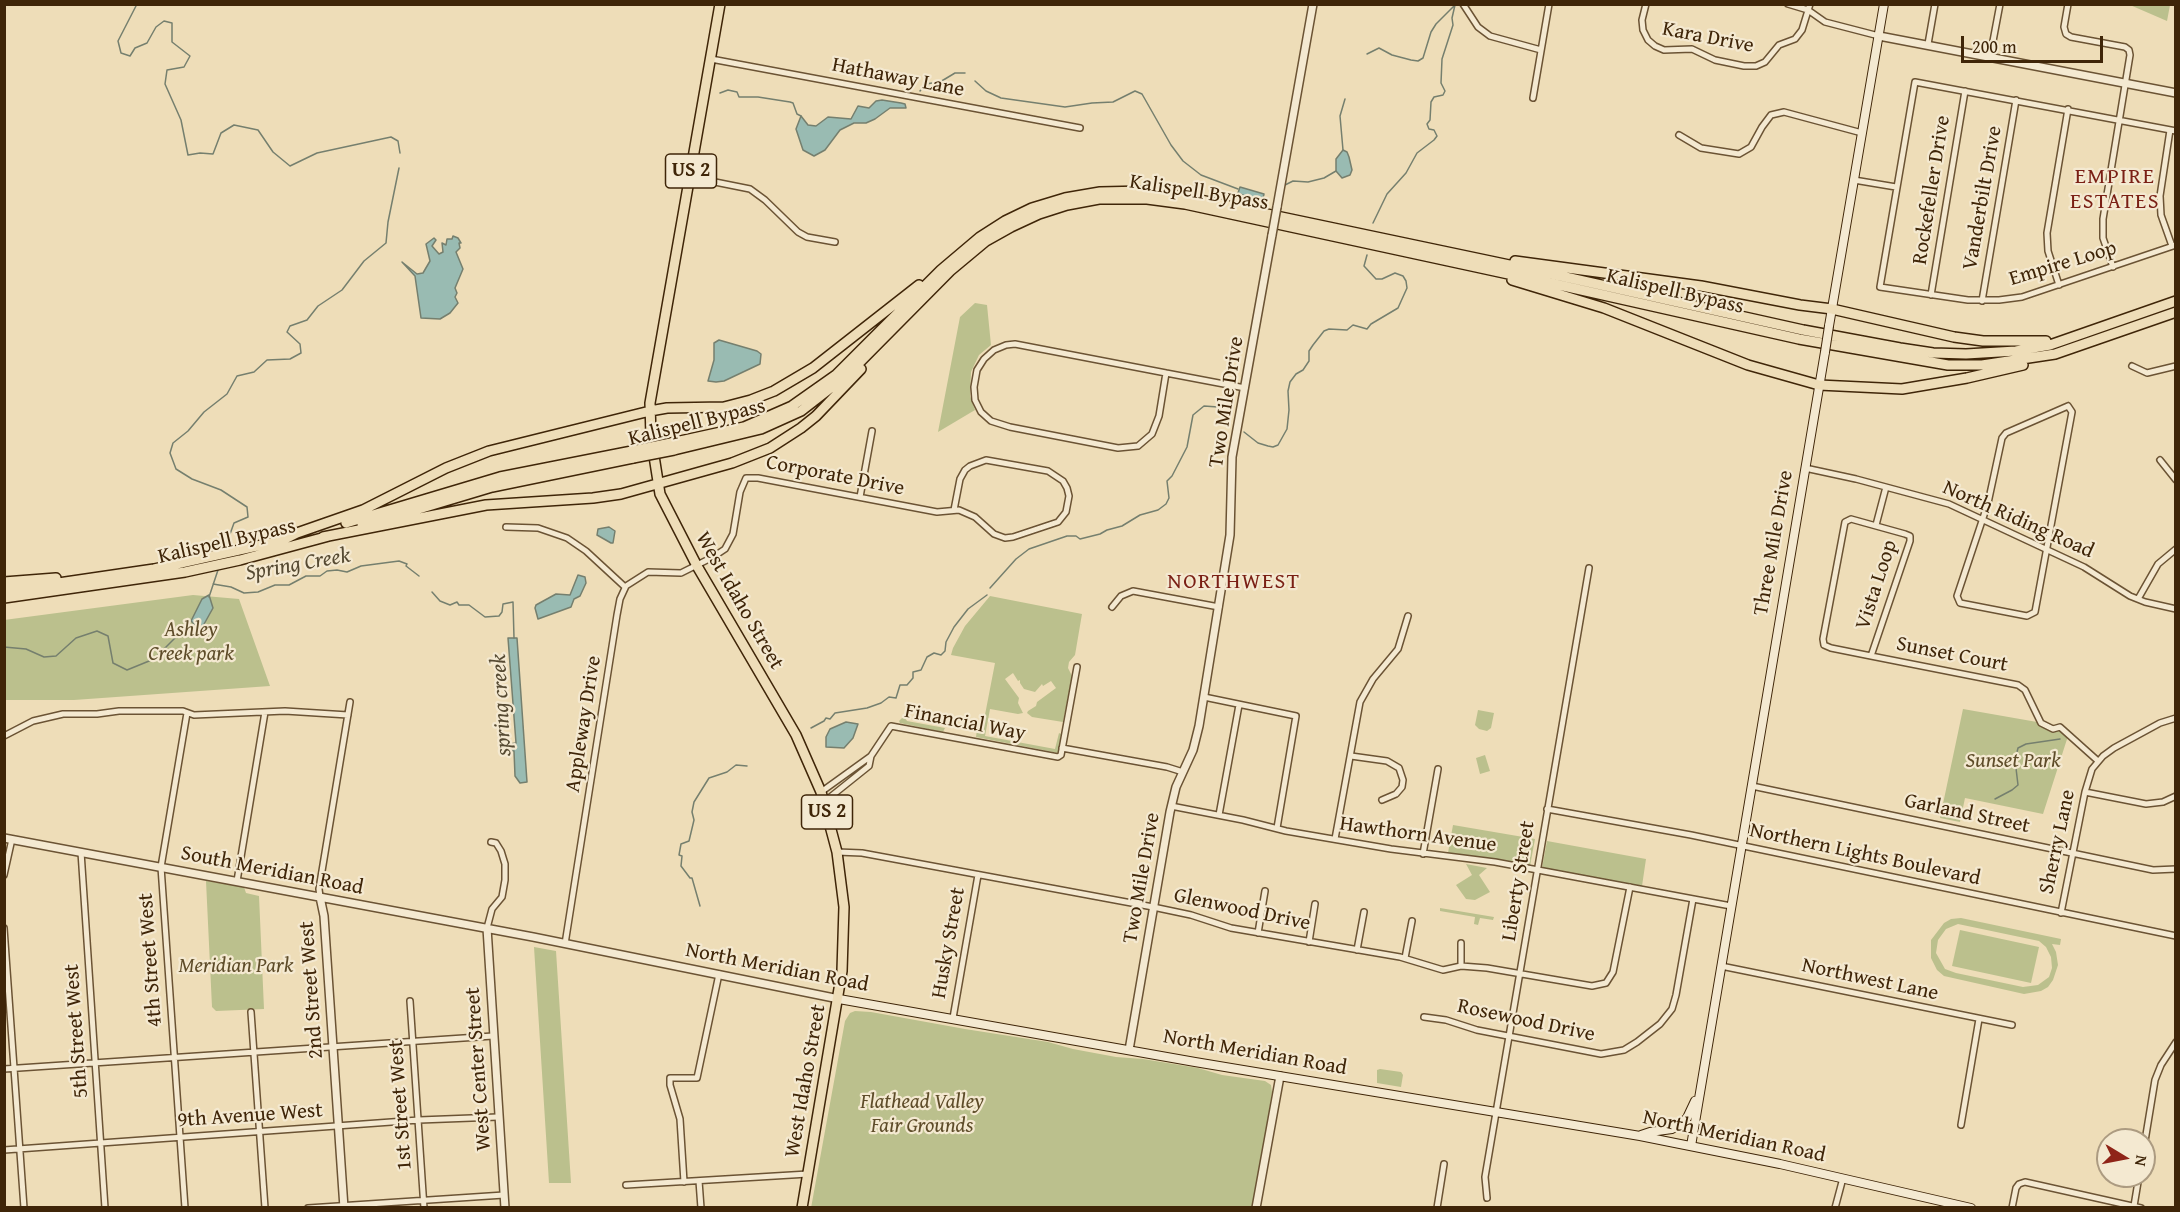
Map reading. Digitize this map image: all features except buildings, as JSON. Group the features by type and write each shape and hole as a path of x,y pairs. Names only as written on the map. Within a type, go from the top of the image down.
{"highway":[{"name":"West Idaho Street","path":"720,4 650,411 651,437 657,484 668,510 697,566 796,735 822,797 837,852 843,889 845,927 839,999 802,1208"},
{"name":"Kalispell Bypass","path":"673,446 750,425 800,402 843,369 941,270 980,237 1025,211 1073,196 1117,191 1145,191 1183,196 1803,330 1900,348 1947,354 2035,348 2175,301"},
{"name":"Kalispell Bypass","path":"4,591 211,557 232,557 323,537 486,488 673,446 761,429 801,411 846,376 956,266 997,234 1023,220 1052,209 1099,199 1147,199 1185,204 1799,339 1948,365 1982,365 2039,357 2113,335 2175,312"},
{"path":"1486,260 1532,262 1701,286 1832,309 1954,337 1983,341 2026,342 2066,339"},
{"path":"1461,264 1604,308 1748,365 1819,385 1902,388 2022,366 2039,357"},
{"path":"281,541 297,533 363,510 467,459 507,446 650,411 667,408 724,406 751,400 782,388 813,368 918,285 941,270"},
{"path":"323,537 475,506 593,498 629,492 742,459 770,448 816,416 889,339 906,315"},
{"name":"Kalispell Bypass","path":"4,598 207,567 281,541 482,482 632,455"},
{"path":"4,582 136,571"},
{"path":"4,604 98,585"}],"main road":[{"name":"Three Mile Drive","path":"1691,1146 1884,4"},
{"name":"North Meridian Road","path":"839,999 1640,1136 1843,1178 1971,1208"},
{"name":"Three Mile Drive","path":"1640,1136 1672,1129 1679,1125 1687,1118 1700,1087"}],"street":[{"name":"Two Mile Drive","path":"1128,1050 1171,806 1196,741 1204,697 1231,530 1232,457 1312,4"},
{"path":"1463,4 1478,27 1486,34 1542,50"},
{"path":"1533,98 1549,4"},
{"name":"Kara Drive","path":"1646,4 1642,20 1643,30 1648,40 1655,46 1664,50 1692,50 1715,60 1744,66 1756,66 1765,62 1779,45 1795,39 1802,30 1809,7"},
{"path":"1788,4 1809,7 1825,22 1879,36 2175,93"},
{"path":"1928,44 1935,4"},
{"path":"1990,57 2000,4"},
{"path":"2068,4 2064,27 2066,34 2130,50 2103,219 2103,238 2113,267"},
{"name":"Hathaway Lane","path":"711,59 1080,128"},
{"name":"Empire Loop","path":"2173,130 1915,82 1880,287 1982,300 2022,297 2174,245"},
{"name":"Rockefeller Drive","path":"1931,295 1965,91"},
{"name":"Vanderbilt Drive","path":"1982,300 2016,100"},
{"path":"2059,285 2048,251 2047,233 2068,109"},
{"path":"1679,135 1701,148 1739,154 1751,147 1771,115 1784,112 1862,133"},
{"path":"2173,130 2160,196 2161,215 2174,245"},
{"path":"690,177 750,189 765,200 798,232 807,237 835,242"},
{"path":"1854,180 1896,187"},
{"path":"1166,373 1155,430 1142,444 1128,448 1000,425 984,416 974,396 977,370 981,362 994,350 1011,344 1166,373 1245,388"},
{"path":"2132,366 2147,374 2175,366"},
{"path":"2068,406 2072,412 2036,609 2033,614 2027,616 1960,603 1957,596 1983,519 1999,449 2006,433 2068,406"},
{"path":"860,498 872,431"},
{"name":"Corporate Drive","path":"697,566 725,549 730,540 740,492 746,478 758,478 937,512 954,510 967,512 994,534 1008,538 1058,522 1066,512 1069,496 1063,481 1048,471 986,460 965,470 960,479 954,510"},
{"path":"2160,460 2175,480"},
{"name":"North Riding Road","path":"1805,468 1949,504 2090,570 2138,599 2175,609"},
{"path":"1876,525 1886,487"},
{"name":"Vista Loop","path":"1824,645 1823,639 1845,522 1851,519 1910,536 1871,656"},
{"path":"506,527 538,528 567,538 586,551 625,586 648,572 681,573 697,566"},
{"path":"2138,599 2158,564 2175,549"},
{"name":"Liberty Street","path":"1487,1198 1485,1177 1589,568"},
{"name":"Appleway Drive","path":"565,944 617,615 625,586"},
{"path":"1112,607 1121,596 1133,591 1219,607"},
{"path":"1335,839 1360,702 1372,678 1398,649 1408,616"},
{"name":"Sunset Court","path":"1824,645 2018,685 2025,690 2041,723 2053,729 2060,727 2098,761"},
{"path":"1077,667 1062,748 1183,772"},
{"path":"1204,697 1296,716 1277,828"},
{"name":"2nd Street West","path":"344,1206 324,916 319,889 350,702"},
{"path":"1219,815 1239,705"},
{"path":"4,736 33,721 63,714 97,714 119,711 187,712 194,715 285,711 348,715"},
{"name":"4th Street West","path":"185,1208 161,867 187,712"},
{"path":"237,881 265,712"},
{"path":"2098,761 2114,748 2160,723 2175,718"},
{"name":"Financial Way","path":"822,797 871,756 891,726 1058,757 1062,748"},
{"name":"Financial Way","path":"822,797 869,766 871,756"},
{"path":"1351,756 1387,761 1399,768 1403,780 1402,787 1396,794 1382,800"},
{"name":"Sherry Lane","path":"2061,913 2085,792 2090,774 2098,761"},
{"path":"1423,854 1438,769"},
{"name":"Garland Street","path":"1752,786 2159,871 2175,869"},
{"path":"2085,792 2146,804 2163,802 2175,796"},
{"name":"Hawthorn Avenue","path":"1171,806 1335,839 1423,854 1476,859 1731,906"},
{"name":"Northern Lights Boulevard","path":"1547,809 1742,846 2175,936"},
{"path":"4,875 8,838"},
{"name":"South Meridian Road","path":"8,838 533,937"},
{"path":"487,928 492,909 502,897 505,880 505,864 501,851 496,843 491,842"},
{"name":"5th Street West","path":"81,852 105,1208"},
{"name":"Glenwood Drive","path":"837,852 862,853 1153,907 1191,915 1215,925 1405,958 1443,970 1461,966 1487,968 1588,986 1605,983 1613,972 1630,887"},
{"name":"Husky Street","path":"953,1018 978,875"},
{"path":"1258,933 1265,891"},
{"name":"Rosewood Drive","path":"1424,1017 1446,1020 1477,1030 1606,1054 1624,1050 1667,1017 1674,1004 1694,899"},
{"path":"1309,942 1315,904"},
{"path":"1358,950 1364,912"},
{"path":"1405,958 1412,921"},
{"path":"4,928 24,1208"},
{"name":"West Center Street","path":"487,928 505,1208"},
{"name":"North Meridian Road","path":"533,937 839,999"},
{"path":"1461,943 1461,966"},
{"name":"Northwest Lane","path":"1721,966 2012,1025"},
{"path":"684,1182 680,1119 670,1078 697,1078 719,974"},
{"name":"1st Street West","path":"410,1000 424,1208"},
{"path":"251,1012 265,1208"},
{"path":"1961,1125 1979,1019"},
{"path":"4,1069 493,1036"},
{"path":"2147,1128 2156,1080 2161,1065 2175,1042"},
{"path":"1256,1208 1280,1076"},
{"name":"9th Avenue West","path":"4,1150 419,1120 498,1117"},
{"path":"1437,1208 1444,1164"},
{"path":"626,1185 807,1174"},
{"path":"1835,1208 1843,1178"},
{"path":"699,1181 701,1208"},
{"path":"2012,1208 2016,1188 2025,1182 2141,1208"},
{"path":"2134,1206 2137,1188"},
{"path":"308,1208 504,1195"}],"green space":[{"path":"2130,5 2170,5 2167,21"},
{"path":"975,303 987,305 991,345 979,355 971,372 970,396 975,410 938,432 960,317"},
{"name":"Ashley Creek park","path":"193,595 239,599 270,686 74,700 5,700 4,620"},
{"path":"990,596 1082,614 1075,655 1069,662 1068,668 1072,676 1063,722 1032,717 1027,713 1036,706 1037,702 1056,688 1051,681 1043,686 1042,684 1035,692 1024,689 1020,680 1018,681 1013,673 1005,679 1019,698 1018,703 1023,713 990,709 985,736 1055,749 1059,733 1061,734 1058,753 976,737 978,723 984,720 995,663 951,655 965,626"},
{"name":"Sunset Park","path":"1963,709 2037,722 2045,729 2059,730 2068,736 2043,814 1965,798 1960,822 1940,818"},
{"path":"1478,710 1494,713 1491,728 1487,731 1475,725"},
{"path":"904,716 907,721 945,728 943,732 900,723 899,721"},
{"path":"1485,755 1490,771 1480,774 1476,758"},
{"path":"1453,825 1535,839 1530,866 1448,853"},
{"path":"1547,841 1646,859 1642,886 1542,868"},
{"path":"1466,864 1487,868 1479,875 1490,892 1475,900 1466,899 1456,885 1472,875"},
{"name":"Meridian Park","path":"206,881 244,887 246,893 259,896 264,1009 216,1011 212,1007"},
{"path":"1440,908 1494,917 1493,920 1480,918 1478,925 1474,924 1475,917 1440,911"},
{"path":"1961,918 2061,939 2060,945 2052,944 2058,965 2053,980 2041,991 2024,994 1944,976 1937,970 1931,958 1931,940 1944,923 1951,919","holes":["1958,924 2039,941 2046,947 2051,957 2052,968 2049,977 2038,985 2023,987 1945,969 1936,953 1938,940 1946,929"]},
{"path":"1960,930 2039,947 2031,983 1952,966"},
{"path":"534,947 556,951 571,1183 549,1183"},
{"name":"Flathead Valley Fair Grounds","path":"855,1011 1048,1042 1116,1057 1143,1059 1265,1081 1271,1085 1272,1092 1254,1207 811,1208 845,1021 850,1013"},
{"path":"1377,1070 1401,1072 1403,1075 1401,1087 1377,1083"}],"water":[{"path":"876,101 905,104 906,108 890,108 866,123 854,123 840,130 825,150 814,156 803,150 796,129 801,116 808,125 816,126 828,117 851,119 858,106 869,108"},
{"path":"1343,150 1347,152 1352,170 1350,175 1342,178 1336,171 1336,159"},
{"path":"1240,187 1264,194 1263,198 1252,199 1238,193"},
{"path":"453,236 461,243 456,252 463,269 455,288 458,303 450,313 440,319 421,318 415,276 402,262 417,274 423,273 430,261 426,244 434,238 436,240 432,246 439,254 443,252 442,243 446,245 447,239 452,239"},
{"path":"719,340 757,351 761,354 760,364 724,381 708,381 714,360 714,343"},
{"path":"609,527 615,531 613,543 597,535 598,529"},
{"path":"578,575 585,577 586,583 580,596 574,599 571,607 538,619 536,605 556,594 570,595"},
{"path":"209,595 213,608 199,629 191,621 202,599"},
{"path":"508,638 517,638 527,782 520,783 515,776 514,751 504,750 504,745 516,743"},
{"path":"846,722 858,724 853,738 844,748 826,747 826,737 830,729"}],"waterway":[{"path":"137,4 118,41 121,53 130,56 135,48 147,43 156,27 164,21 172,23 172,42 190,56 184,67 167,70 165,84 181,120 188,155 213,154 221,133 234,125 258,130 273,152 290,166 317,153 391,137 398,141 400,153"},
{"path":"1367,54 1379,48 1392,55 1418,61 1423,58 1431,32 1436,24 1455,5"},
{"path":"1373,223 1387,194 1406,173 1417,153 1437,136 1427,124 1430,120 1431,102 1434,97 1443,95 1445,91 1441,83 1442,59 1453,25 1455,5"},
{"path":"920,91 925,84 940,82 955,73 965,73"},
{"path":"975,81 986,91 1001,98 1065,107 1113,102 1135,91 1142,94 1171,145 1183,161 1201,175 1238,189"},
{"path":"720,93 728,90 737,92 739,97 758,97 790,102 793,103 797,114 801,116"},
{"path":"1343,150 1340,116 1345,99"},
{"path":"225,548 234,523 248,517 247,507 221,490 192,479 176,469 170,453 173,443 188,431 204,412 227,394 237,376 254,372 267,360 290,359 301,353 300,344 287,332 290,326 307,320 318,306 342,290 364,261 386,243 399,168"},
{"path":"1285,185 1293,181 1308,182 1324,178 1336,171"},
{"path":"1244,432 1258,443 1273,447 1278,445 1287,429 1290,382 1296,374 1303,370 1309,361 1309,351 1324,331 1347,330 1353,325 1367,329 1371,324 1398,308 1407,288 1406,281 1403,276 1395,273 1382,279 1376,279 1364,266 1367,255"},
{"path":"990,588 1016,559 1029,549 1067,536 1076,536 1080,539 1100,534 1122,526 1140,515 1158,510 1166,504 1169,498 1167,481 1187,447 1193,415 1204,406 1218,407"},
{"name":"Spring Creek","path":"213,584 231,587 244,593 258,592 275,585 289,585 306,576 320,576 327,571 347,572 361,566 399,561 407,564 406,566 419,576"},
{"name":"Spring Creek","path":"209,597 218,570"},
{"name":"Spring Creek","path":"432,592 440,601 450,605 457,602 459,605 469,605 485,617 499,616 503,604 513,602 514,638"},
{"name":"Spring Creek","path":"811,728 826,718 830,719 835,713 867,708 889,697 896,698 900,685 907,685 913,678 913,672 921,670 927,657 934,653 941,655 945,651 946,642 954,627 968,609 987,595"},
{"path":"4,647 26,649 44,657 56,656 76,638 97,631 108,636 113,663 127,670 154,659 177,636 194,633 197,626"},
{"path":"1995,799 2018,785 2015,760 2018,748 2026,744 2060,739"},
{"name":"Spring Creek","path":"700,906 692,878 681,866 682,856 679,855 681,844 689,841 694,820 692,812 694,802 709,778 727,772 736,765 747,766"}],"district":[{"name":"EMPIRE ESTATES","path":"2115,190"},
{"name":"NORTHWEST","path":"1234,582"}],"water label":[{"name":"spring creek","path":"502,705"}]}
